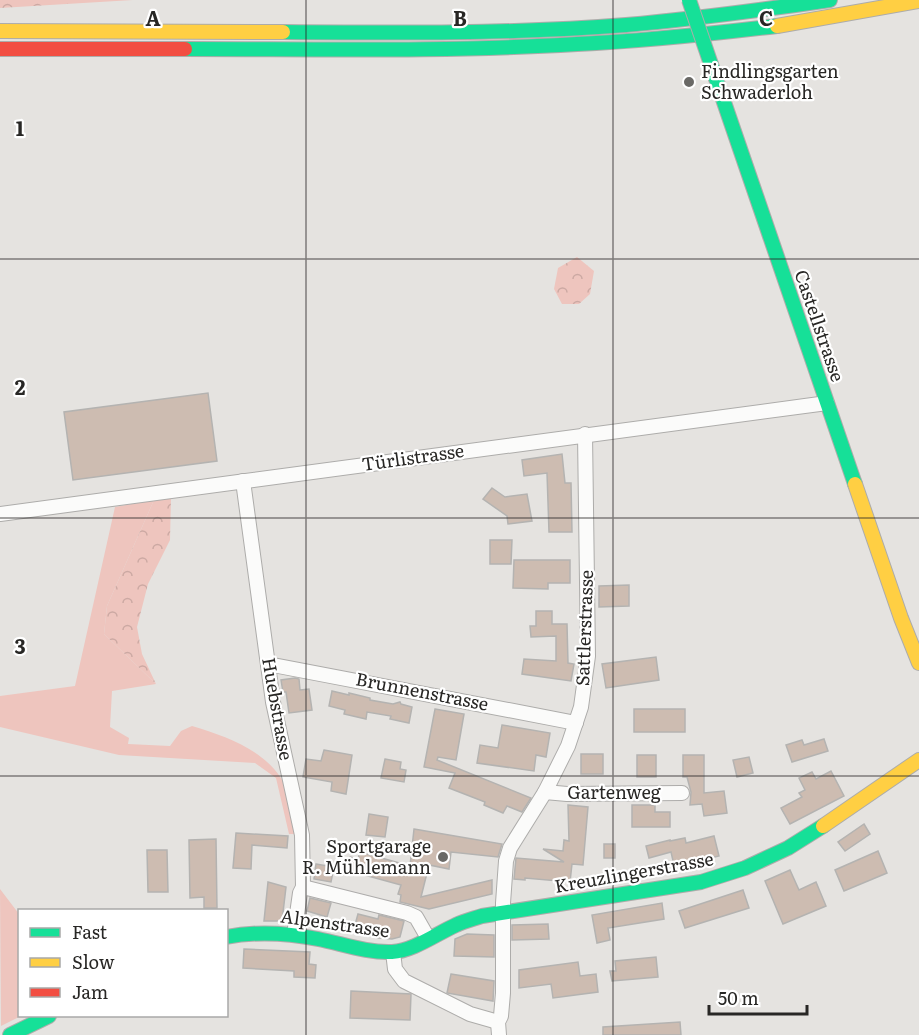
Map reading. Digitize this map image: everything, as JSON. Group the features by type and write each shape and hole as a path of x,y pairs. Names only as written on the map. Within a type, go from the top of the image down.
{"main road":[{"name":"Castellstrasse","path":"689,0 826,403 919,663"},
{"path":"0,31 387,31 542,28 682,19 830,0"},
{"path":"0,49 417,50 615,43 754,30 855,15 919,1"},
{"name":"Kreuzlingerstrasse","path":"503,912 543,908 681,886 745,868 811,835 919,760"},
{"name":"Alpenstrasse","path":"228,937 259,933 294,935 366,950 393,952 408,948 468,920 503,912"},
{"path":"10,1035 47,1017"}],"street":[{"name":"Türlistrasse","path":"0,514 826,403"},
{"name":"Sattlerstrasse","path":"499,1028 503,993 504,879 508,853 560,764 576,723 584,689 588,656 585,434"},
{"name":"Huebstrasse","path":"243,481 277,722 302,835 303,887 300,892 294,935"},
{"name":"Brunnenstrasse","path":"268,664 576,723"},
{"name":"Gartenweg","path":"545,792 682,794"},
{"path":"303,887 407,913 416,917 428,938"},
{"path":"393,952 395,969 404,981 499,1028"}],"green space":[{"path":"0,0 133,0 0,8"},
{"path":"577,257 594,271 590,294 579,304 562,304 554,289 558,268"},
{"path":"171,498 170,540 148,584 137,627 142,654 156,684 104,634 107,606 154,500"},
{"path":"154,500 107,606 104,634 156,684 112,691 110,727 129,738 128,744 170,746 181,731 192,726 237,742 251,750 274,769 283,782 291,801 296,834 289,834 276,778 255,763 119,755 0,727 0,696 75,686 115,507"},
{"path":"0,889 18,913 19,1017 1,1026"}],"building":[{"path":"208,393 217,461 73,480 64,412"},
{"path":"562,454 565,483 571,483 572,532 549,532 547,473 524,476 522,460"},
{"path":"492,488 505,497 527,494 532,521 508,524 507,516 483,499"},
{"path":"490,540 512,540 511,564 490,564"},
{"path":"514,560 570,560 570,583 548,583 548,589 513,588"},
{"path":"629,585 629,606 599,607 599,586"},
{"path":"536,611 552,611 552,624 567,624 568,663 574,664 571,681 522,674 524,659 556,661 556,636 531,637 530,626 536,626"},
{"path":"656,657 659,680 606,688 602,664"},
{"path":"299,679 300,690 309,689 312,710 289,713 286,692 283,692 281,680"},
{"path":"332,691 393,704 400,702 412,707 409,723 390,719 391,716 367,712 366,719 344,714 345,710 329,706"},
{"path":"435,709 464,714 456,760 438,757 437,760 531,798 522,812 507,806 503,813 484,805 485,802 449,788 455,773 424,767"},
{"path":"634,709 685,709 685,732 634,732"},
{"path":"502,725 550,733 546,757 536,755 534,771 477,763 480,745 498,748"},
{"path":"824,739 828,751 792,762 786,745 802,740 804,745"},
{"path":"324,750 352,755 346,794 331,791 332,782 303,777 306,759 321,761"},
{"path":"581,754 603,754 603,774 581,774"},
{"path":"637,755 656,755 656,777 637,777"},
{"path":"683,755 704,755 704,793 724,791 727,813 704,816 702,804 690,805 691,792 687,777 683,777"},
{"path":"749,757 753,773 737,777 733,760"},
{"path":"385,759 401,762 400,769 406,770 404,782 381,778"},
{"path":"831,771 844,796 790,824 781,808 802,797 799,793 805,790 799,778 812,772 816,779"},
{"path":"568,805 588,807 583,865 572,864 570,882 514,879 516,858 564,862 543,849 563,851 564,840 569,841"},
{"path":"632,805 655,805 655,812 670,812 670,827 632,827"},
{"path":"369,814 388,817 385,837 366,835"},
{"path":"864,824 870,834 845,851 838,842"},
{"path":"414,829 502,844 498,857 451,852 449,869 429,865 421,897 492,880 492,894 429,909 400,902 401,895 398,894 401,885 346,870 350,857 358,859 360,852 410,866"},
{"path":"236,833 288,836 287,848 252,845 251,869 233,868"},
{"path":"714,836 719,856 674,865 671,852 649,858 646,846 685,838 686,843"},
{"path":"216,839 217,908 204,908 204,897 190,898 189,840"},
{"path":"604,844 615,844 615,858 604,858"},
{"path":"147,850 167,850 168,892 148,892"},
{"path":"878,851 887,873 844,891 835,870"},
{"path":"316,864 334,867 331,882 314,879"},
{"path":"790,870 799,890 816,882 826,906 783,924 765,881"},
{"path":"268,882 286,887 282,921 264,921"},
{"path":"743,890 749,908 685,928 679,911"},
{"path":"310,898 331,903 327,917 307,911"},
{"path":"662,903 664,919 608,928 610,940 597,943 592,915"},
{"path":"358,914 378,919 379,915 404,921 400,937 379,938 353,932"},
{"path":"548,924 549,939 512,940 512,925"},
{"path":"467,934 494,935 494,957 454,956 455,939"},
{"path":"244,949 310,952 309,964 316,965 315,978 294,977 294,971 243,968"},
{"path":"656,957 658,977 612,981 610,971 616,971 615,961"},
{"path":"578,962 580,976 596,974 598,992 553,998 551,984 519,988 519,970"},
{"path":"451,974 494,981 493,1001 447,993"},
{"path":"351,991 411,994 410,1020 350,1018"},
{"path":"680,1022 681,1035 603,1035 603,1027"}],"traffic: fast":[{"path":"689,0 714,73"},
{"path":"283,32 454,32 583,28 702,17 830,0"},
{"path":"185,49 381,50 528,47 652,39 777,26"},
{"path":"714,73 855,484"},
{"path":"228,937 261,933 284,934 373,951 400,951 482,916 701,882 745,868 788,848 823,826"},
{"path":"10,1035 47,1017"}],"traffic: slow":[{"path":"777,26 919,1"},
{"path":"0,31 283,32"},
{"path":"855,484 919,663"},
{"path":"823,826 919,760"}],"traffic: jam":[{"path":"0,49 185,49"}],"place":[{"name":"Findlingsgarten Schwaderloh","path":"689,82"},
{"name":"Sportgarage R. Mühlemann","path":"443,857"}]}
